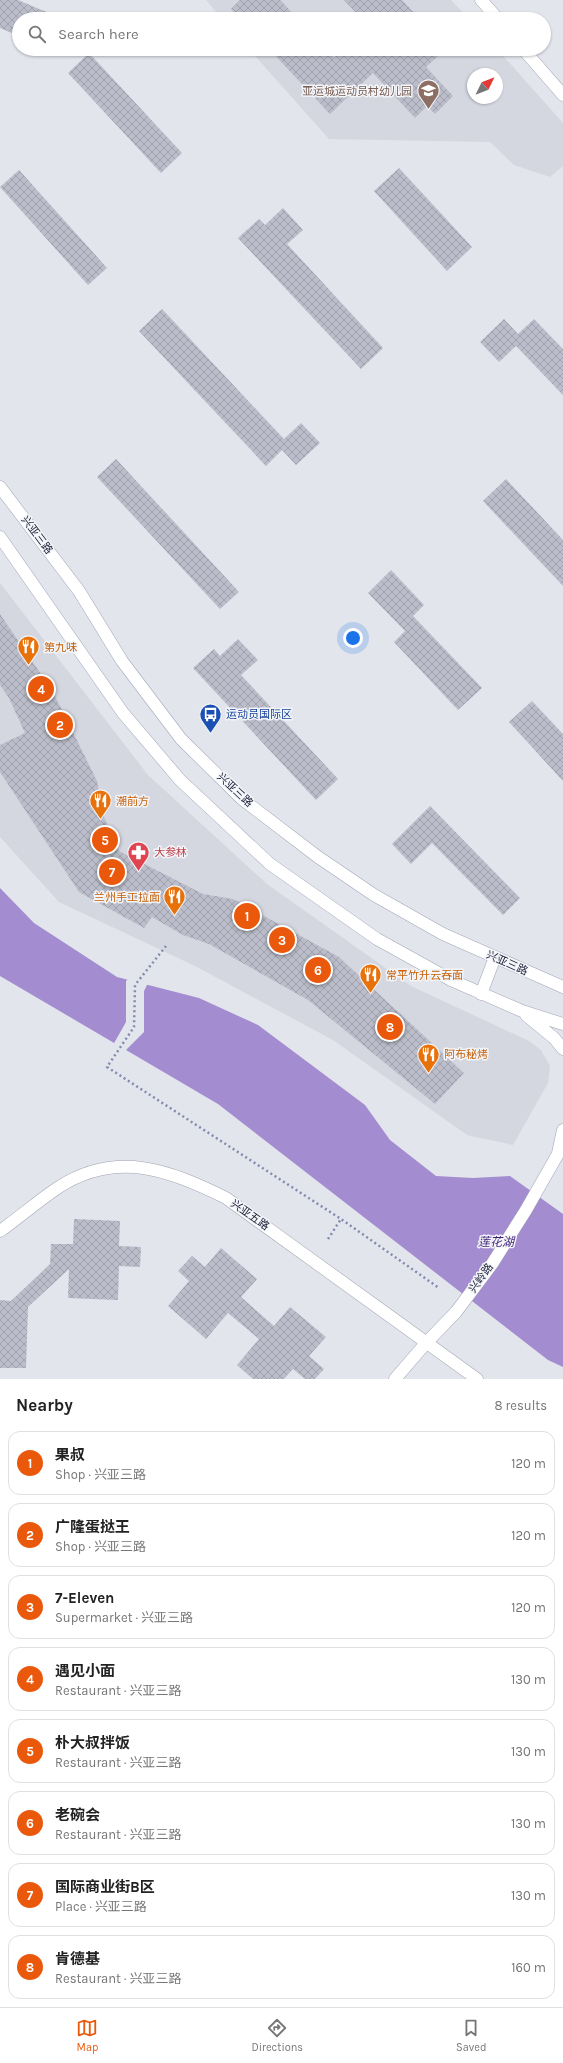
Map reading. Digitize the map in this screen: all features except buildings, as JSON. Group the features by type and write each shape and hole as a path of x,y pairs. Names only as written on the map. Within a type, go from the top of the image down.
{"street":[{"path":"481,0 492,12"},
{"path":"529,56 563,95"},
{"name":"兴亚三路","path":"0,487 78,591 122,661 181,739 242,799 318,857 374,895 443,934 560,984"},
{"path":"0,537 123,713 180,780 226,825 270,864 377,939 451,980 522,1011 563,1024"},
{"path":"481,994 494,957"},
{"path":"522,1011 554,1038 563,1049"},
{"name":"兴岭路","path":"395,1379 426,1343 456,1312 510,1236 561,1149 563,1130"},
{"name":"兴亚五路","path":"0,1231 59,1187 86,1174 116,1167 147,1167 167,1172 191,1180 226,1198 477,1379"}],"path":[{"path":"166,946 135,984 134,1027 107,1067 341,1219 439,1288"},
{"path":"328,1239 341,1219"}],"shaded area":[{"path":"206,0 451,0 462,12 216,12"},
{"name":"亚运城运动员村幼儿园","path":"255,56 503,56 563,123 563,166 550,177 514,165 490,142 329,139"},
{"path":"0,583 148,775 267,884 411,986 529,1041 541,1050 550,1066 548,1083 513,1145 467,1135 333,1040 195,966 59,902 0,837"}],"water":[{"name":"莲花湖","path":"0,888 34,923 117,977 199,998 258,1025 365,1105 390,1140 436,1176 473,1178 510,1176 563,1214 563,1367 548,1360 218,1104 0,976"}],"pier":[{"path":"129,978 148,983 144,991 144,1032 124,1052 113,1045 126,1022 126,981"}],"place":[{"name":"亚运城运动员村幼儿园","path":"428,110"},
{"name":"第九味","path":"28,666"},
{"name":"遇见小面","path":"41,689"},
{"name":"广隆蛋挞王","path":"60,725"},
{"name":"运动员国际区","path":"211,734"},
{"name":"潮前方","path":"101,820"},
{"name":"朴大叔拌饭","path":"105,840"},
{"name":"国际商业街B区","path":"112,872"},
{"name":"大参林","path":"139,872"},
{"name":"兰州手工拉面","path":"175,916"},
{"name":"果叔","path":"247,916"},
{"name":"7-Eleven","path":"282,940"},
{"name":"老碗会","path":"318,970"},
{"name":"常平竹升云吞面","path":"371,994"},
{"name":"肯德基","path":"390,1027"},
{"name":"阿布秘烤","path":"429,1074"}]}
